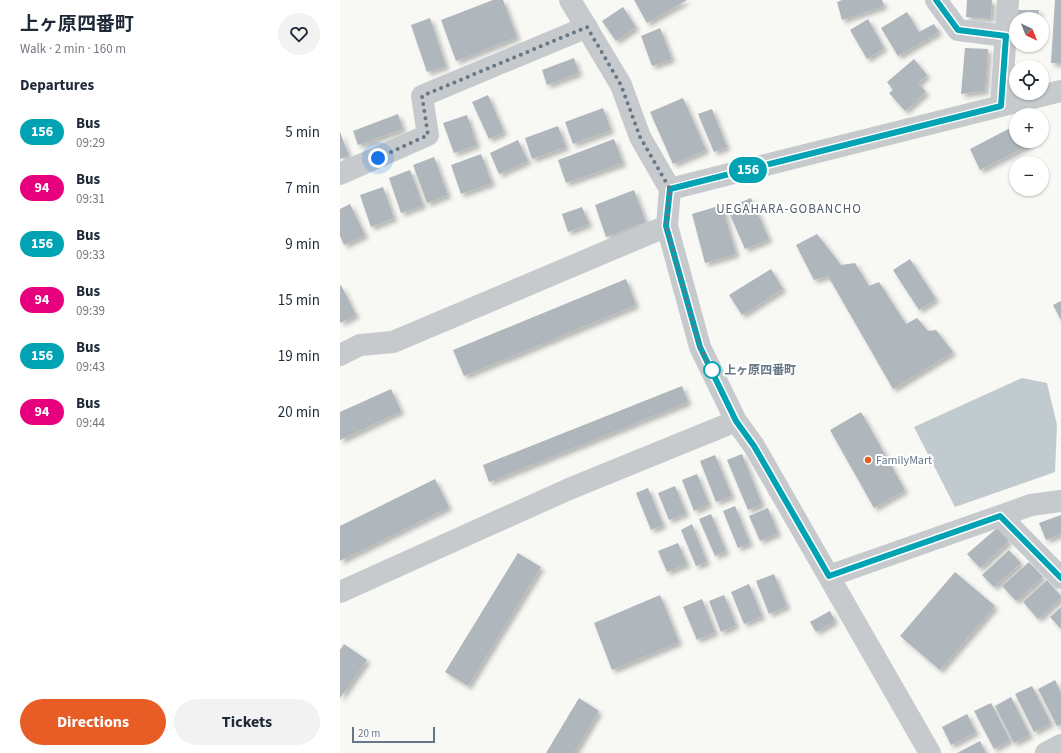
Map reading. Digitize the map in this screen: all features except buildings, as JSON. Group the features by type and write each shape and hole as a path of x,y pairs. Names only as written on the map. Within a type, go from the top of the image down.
{"street":[{"path":"570,0 621,85 640,137 670,189 666,226 700,347 736,421 754,446 930,753"},
{"path":"936,0 958,30 1006,36"},
{"path":"1001,106 1008,0"},
{"path":"340,174 428,135 422,96 587,27"},
{"path":"670,189 1061,91"},
{"path":"340,355 360,345 393,342 666,226"},
{"path":"340,592 569,489 736,421"},
{"path":"829,576 1031,505 1061,501"},
{"path":"1000,516 1061,578"},
{"path":"1046,753 1061,745"}],"shaded area":[{"path":"1022,378 1047,383 1057,425 1055,472 955,507 914,427"}],"bus line":[{"name":"156","path":"936,0 958,30 1006,36 1001,106 670,189 666,226 700,347 736,421 754,446 829,576 1000,516 1061,578"}],"place":[{"name":"上ヶ原四番町","path":"712,370"},
{"name":"FamilyMart","path":"868,460"}],"district":[{"name":"UEGAHARA-GOBANCHO","path":"789,209"}],"route":[{"path":"378,158 428,135 422,96 587,27 621,85 640,137 670,189 666,226 700,347 712,372 712,370"}]}
